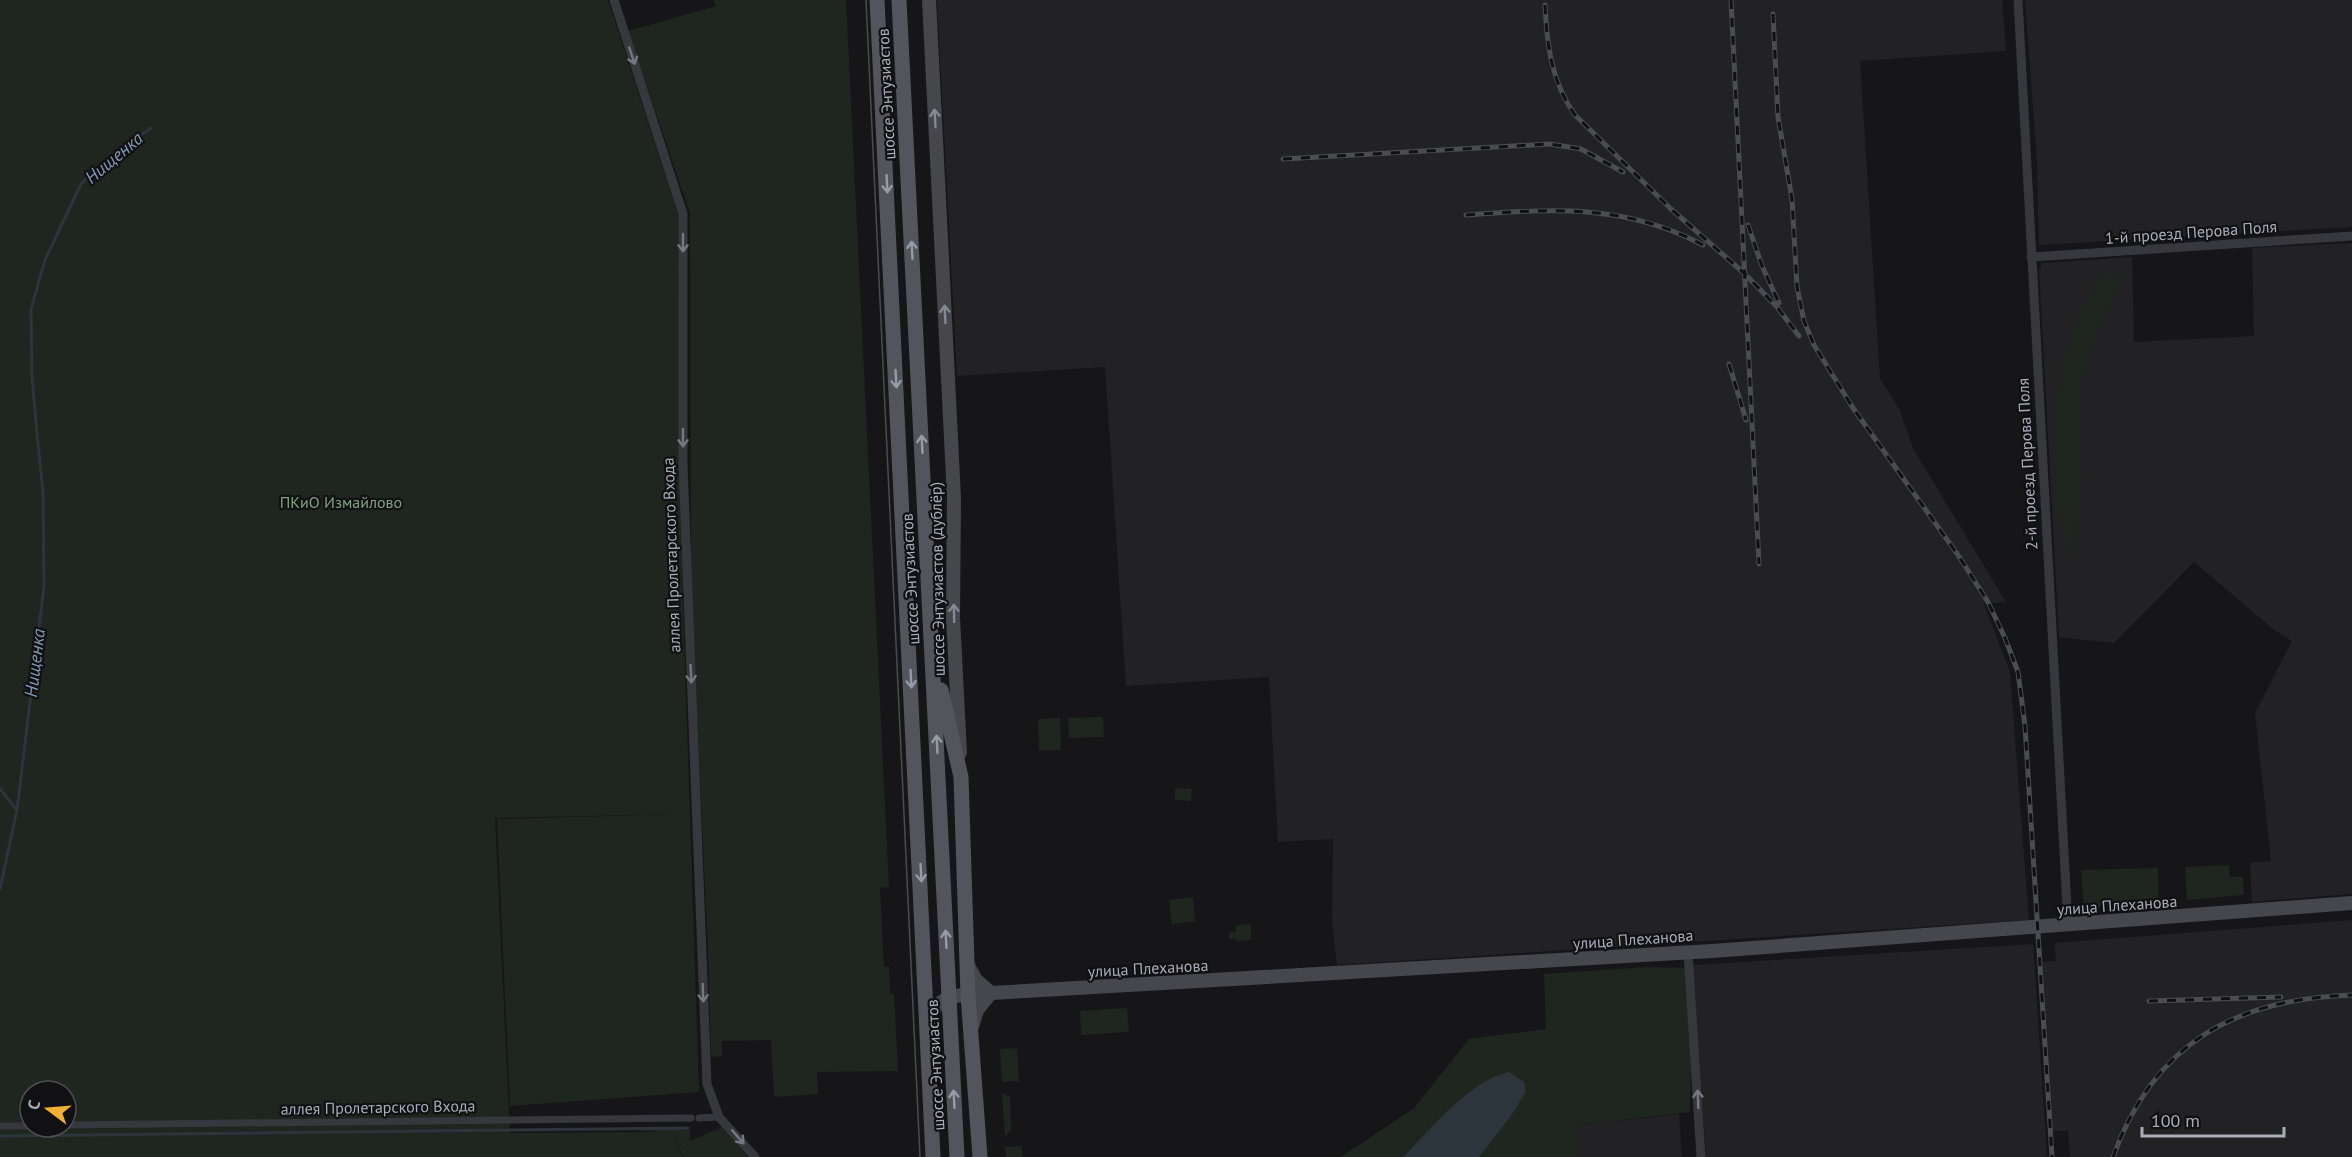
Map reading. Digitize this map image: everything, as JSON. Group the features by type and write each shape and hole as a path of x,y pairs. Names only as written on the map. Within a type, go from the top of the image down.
{"main road":[{"name":"шоссе Энтузиастов","path":"877,0 933,1157"},
{"name":"шоссе Энтузиастов","path":"899,0 957,1157"},
{"name":"шоссе Энтузиастов (дублёр)","path":"929,0 954,498 954,617 968,996 980,1157"},
{"path":"932,661 961,777"},
{"name":"улица Плеханова","path":"949,997 1688,952 2068,926 2352,903"},
{"path":"928,1022 935,1006 949,997 967,969 991,993 977,1010 971,1032"}],"street":[{"name":"аллея Пролетарского Входа","path":"614,0 683,214 683,476 707,1084 719,1117 755,1157"},
{"name":"2-й проезд Перова Поля","path":"2018,0 2068,926"},
{"name":"1-й проезд Перова Поля","path":"2031,257 2352,236"},
{"path":"1688,952 1701,1157"},
{"name":"аллея Пролетарского Входа","path":"78,1125 719,1117"},
{"path":"0,1126 18,1126"}],"shaded area":[{"path":"937,0 2002,0 2006,51 1860,61 1880,379 1899,408 1914,450 2006,602 1984,604 2010,672 2029,920 1337,965 1332,922 1333,839 1278,842 1269,677 1126,686 1105,367 957,376"},
{"path":"2025,0 2352,0 2352,227 2039,245 2037,162"},
{"path":"2352,243 2352,894 2252,902 2250,863 2271,861 2255,713 2292,641 2274,630 2194,562 2114,643 2059,637 2039,269 2042,263 2132,257 2134,342 2254,336 2252,248"},
{"path":"2352,920 2352,1157 2070,1157 2068,1131 2052,1131 2041,962 2056,961 2054,943"},
{"path":"2033,944 2047,1157 1706,1157 1693,965"},
{"path":"1509,1072 1524,1082 1526,1091 1513,1113 1479,1157 1403,1157 1465,1096 1479,1085"},
{"path":"1679,1114 1682,1157 1579,1157 1578,1125"}],"green space":[{"name":"ПКиО Измайлово","path":"0,0 608,0 678,214 683,603 699,1092 510,1106 497,819 681,814 495,818 510,1133 663,1132 639,1131 638,1127 690,1127 690,1141 722,1127 748,1157 684,1157 671,1131 683,1157 0,1157"},
{"path":"714,0 846,0 889,887 880,888 884,967 889,967 890,994 894,994 898,1071 817,1072 818,1094 774,1097 771,1040 722,1041 722,1056 711,1057 691,589 690,213 628,31 716,6"},
{"path":"2102,274 2124,276 2095,335 2082,383 2079,421 2081,483 2072,568 2057,502 2057,400 2068,344 2081,310"},
{"path":"1103,717 1104,737 1069,738 1068,718"},
{"path":"1060,718 1061,750 1039,750 1038,719"},
{"path":"1175,788 1192,789 1191,801 1175,800"},
{"path":"2229,865 2230,877 2243,877 2244,895 2187,900 2185,867"},
{"path":"2158,868 2159,903 2084,908 2081,870"},
{"path":"1193,897 1195,921 1172,924 1169,900"},
{"path":"1251,924 1251,940 1229,939 1229,933 1236,932 1236,925"},
{"path":"1647,967 1685,968 1691,1046 1690,1112 1578,1125 1579,1157 1341,1157 1414,1108 1469,1039 1546,1029 1544,974"},
{"path":"1127,1008 1129,1032 1081,1035 1080,1011"},
{"path":"1017,1048 1019,1081 1002,1082 1000,1049"},
{"path":"1002,1093 1010,1097 1011,1129 1005,1137"},
{"path":"1022,1146 1022,1157 1006,1157 1005,1147"}],"waterway":[{"name":"Нищенка","path":"37,433 32,378 31,309 45,260 81,184 109,157 151,128"},
{"name":"Нищенка","path":"0,889 17,810 44,586 43,492 37,434"},
{"path":"0,789 16,809"},
{"path":"0,1136 687,1128"}],"tram line":[{"path":"866,0 920,1157"}],"railway":[{"path":"1731,0 1759,564"},
{"path":"1545,5 1547,34 1555,76 1575,115 1671,209 1745,274 1777,307 1799,336"},
{"path":"1773,14 1778,117 1792,199 1797,287 1804,321 1814,345 1853,408 1958,555 1988,602 2018,672 2025,726 2052,1157"},
{"path":"1283,159 1550,144 1581,149 1623,172"},
{"path":"1466,215 1528,211 1616,215 1674,231 1703,245"},
{"path":"1748,225 1762,266 1779,303"},
{"path":"1729,364 1746,420"},
{"path":"2113,1157 2130,1117 2151,1084 2176,1057 2204,1035 2236,1018 2271,1006 2310,998 2352,995"},
{"path":"2149,1001 2281,997"}]}
